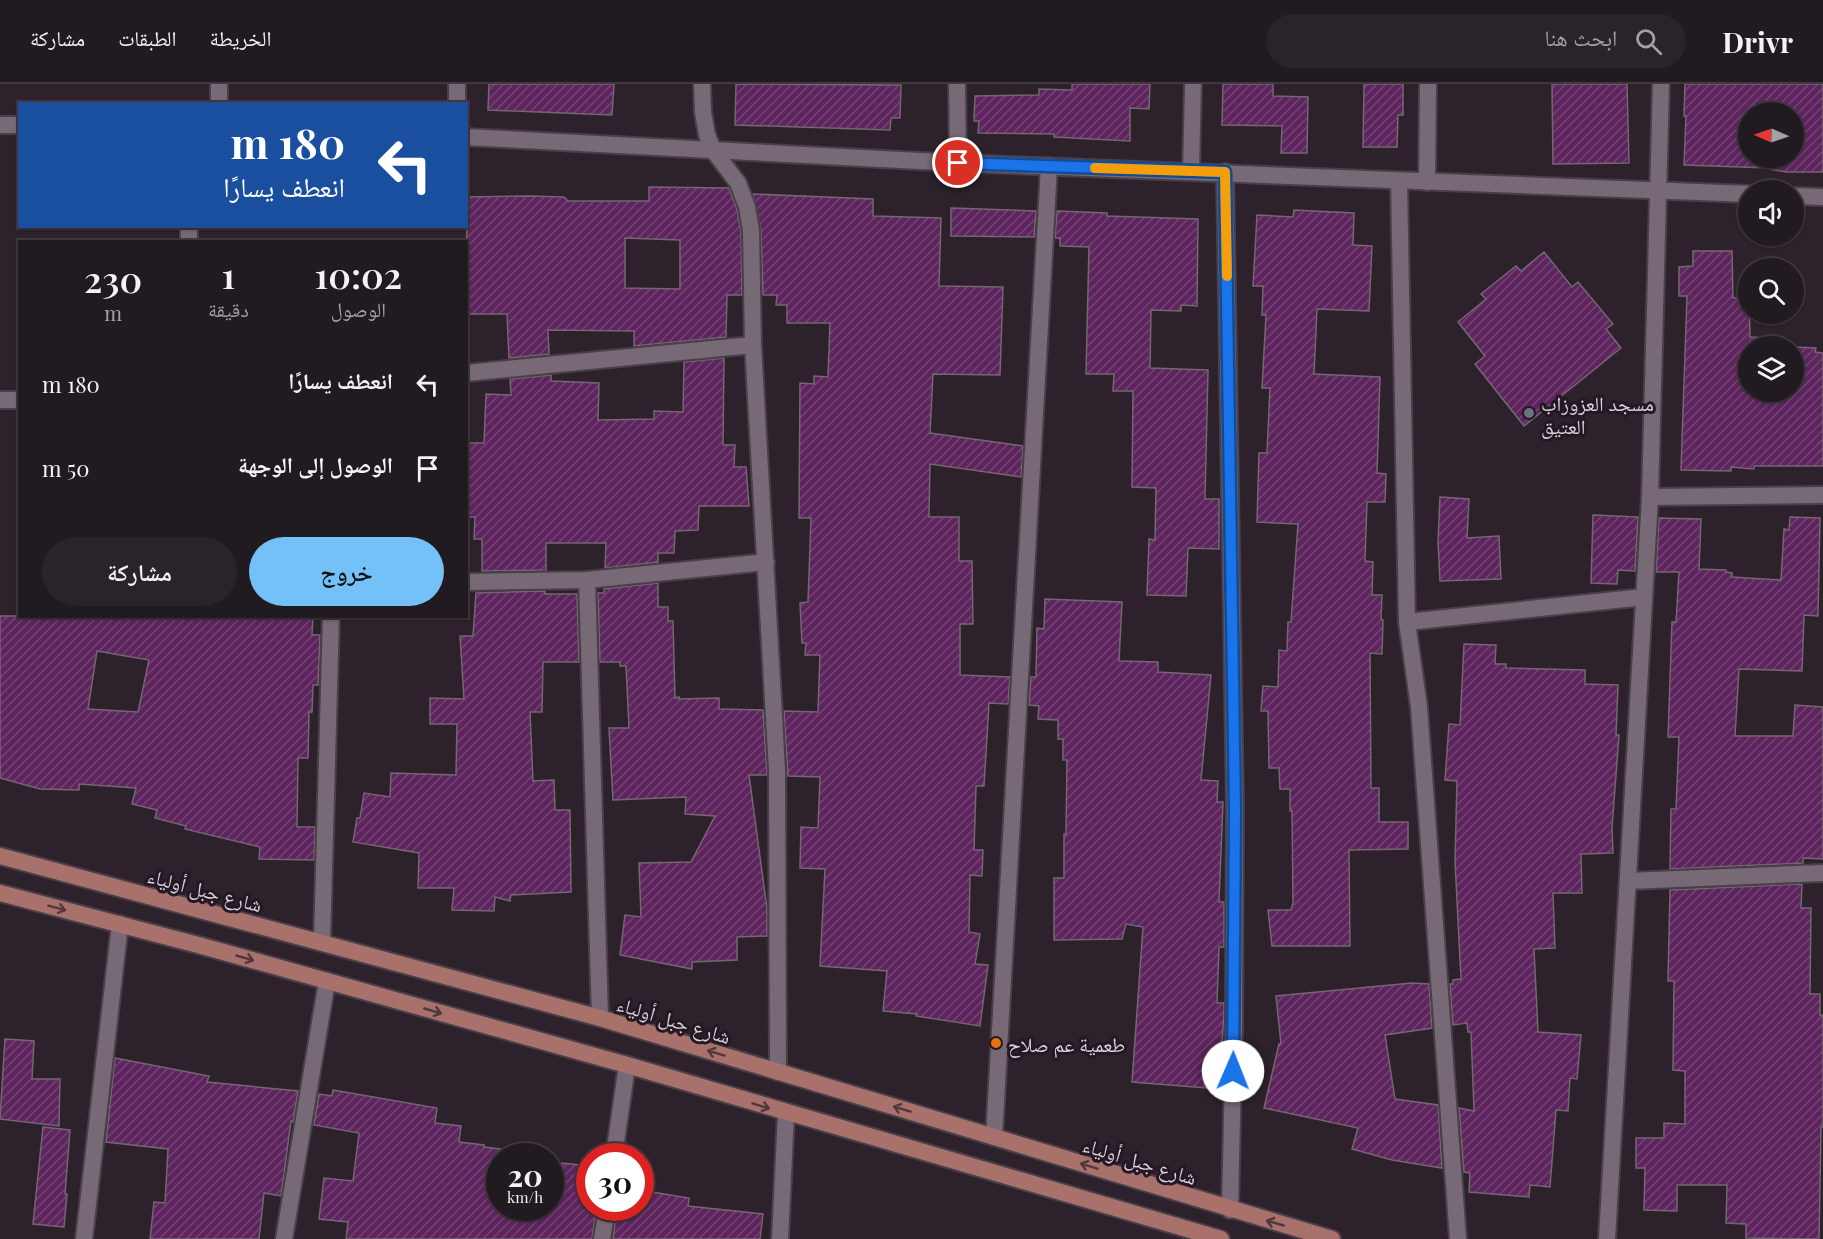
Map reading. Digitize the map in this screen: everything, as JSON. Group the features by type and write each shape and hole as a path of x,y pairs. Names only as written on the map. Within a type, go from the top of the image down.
{"main road":[{"name":"شارع جبل أولياء","path":"0,856 600,1018 1332,1239"},
{"path":"0,893 120,924 627,1065 1194,1235 1221,1239"}],"street":[{"path":"219,84 219,102"},
{"path":"456,102 457,84"},
{"path":"702,84 707,135 713,150 738,183 752,230 753,345 777,770 778,1072"},
{"path":"957,84 958,163"},
{"path":"1191,172 1193,84"},
{"path":"1427,182 1428,84"},
{"path":"1607,1239 1650,497 1661,84"},
{"path":"0,124 18,124"},
{"path":"468,136 958,163 1738,195"},
{"path":"994,1137 1049,166"},
{"path":"1225,172 1235,810 1230,1210"},
{"path":"1399,181 1407,622 1419,707 1458,1239"},
{"path":"1804,197 1823,198"},
{"path":"468,373 753,345"},
{"path":"0,400 18,400"},
{"path":"1650,497 1823,495"},
{"path":"468,582 587,580 766,562"},
{"path":"587,580 600,1018"},
{"path":"1407,622 1644,597"},
{"path":"322,942 331,618"},
{"path":"1628,881 1823,873"},
{"path":"84,1239 120,924"},
{"path":"284,1239 327,981"},
{"path":"616,1143 627,1065"},
{"path":"780,1239 786,1113"},
{"path":"602,1239 605,1221"}],"building":[{"path":"489,84 614,84 612,115 488,110"},
{"path":"736,84 901,85 900,118 891,118 890,130 735,125"},
{"path":"1072,84 1150,84 1149,109 1130,108 1130,141 1054,137 1054,134 978,133 979,121 974,121 975,96 1039,95 1039,89 1072,90"},
{"path":"1223,84 1273,84 1273,96 1308,97 1307,153 1281,153 1282,126 1222,125"},
{"path":"1364,84 1403,84 1403,115 1398,115 1397,147 1363,147"},
{"path":"1552,84 1627,84 1629,163 1553,164"},
{"path":"1685,84 1823,84 1823,172 1786,172 1769,169 1804,168 1804,102 1738,102 1738,167 1684,165 1686,116 1684,116"},
{"path":"649,187 729,188 741,231 742,295 727,295 726,337 634,346 634,331 548,330 549,354 509,358 507,314 468,314 468,197 564,197 568,201 649,201","holes":["625,238 680,240 680,289 625,288"]},
{"path":"753,194 873,199 873,216 941,218 939,286 1003,287 1000,375 933,374 930,433 1023,446 1021,477 930,464 929,517 959,517 959,561 972,561 973,624 960,624 960,675 1010,677 1008,704 989,703 984,786 976,786 974,850 983,850 982,876 970,875 969,932 980,934 975,964 988,965 980,1026 916,1016 917,1014 883,1011 887,971 820,966 825,869 800,868 801,827 818,828 820,777 788,776 784,711 818,712 820,655 805,655 806,643 802,643 800,603 808,602 811,518 799,518 800,383 814,384 814,376 828,377 830,323 787,323 787,305 776,305 777,295 763,295 761,230"},
{"path":"951,208 1036,211 1034,237 951,236"},
{"path":"1294,210 1354,213 1353,245 1372,246 1369,311 1317,309 1314,374 1380,377 1377,473 1386,474 1385,502 1367,502 1365,561 1373,562 1372,595 1382,595 1381,619 1383,620 1382,654 1370,653 1371,788 1379,788 1379,822 1408,822 1408,849 1349,850 1350,946 1272,946 1268,910 1291,910 1293,903 1290,789 1280,789 1279,768 1269,768 1268,711 1261,711 1263,686 1278,687 1279,650 1287,651 1298,524 1257,522 1259,453 1267,453 1270,388 1262,388 1266,315 1262,315 1263,286 1253,286 1257,215 1293,217"},
{"path":"1057,211 1107,213 1107,216 1198,219 1197,306 1181,305 1181,311 1151,310 1150,368 1208,370 1205,499 1219,499 1219,549 1188,548 1186,596 1147,595 1149,539 1155,540 1156,488 1132,487 1133,391 1113,391 1114,374 1086,374 1089,247 1060,246 1060,238 1055,238"},
{"path":"1693,251 1732,251 1733,298 1738,298 1738,324 1750,324 1750,336 1738,336 1738,402 1804,402 1804,347 1816,348 1815,352 1823,353 1823,466 1754,466 1754,469 1731,467 1731,471 1681,470 1687,296 1679,296 1679,267 1693,266"},
{"path":"1544,252 1572,287 1578,282 1613,324 1606,329 1621,348 1524,426 1475,364 1485,356 1458,322 1486,299 1481,294 1516,266 1521,271"},
{"path":"724,358 723,445 735,445 734,467 746,467 749,506 699,506 698,530 675,531 674,553 658,553 658,562 605,568 606,543 546,543 546,570 482,571 482,539 474,539 475,517 468,517 468,458 469,443 484,443 486,394 511,395 510,379 551,375 551,381 599,383 598,420 654,419 654,411 683,412 684,362"},
{"path":"1440,497 1469,499 1467,538 1499,536 1501,579 1440,581 1438,542"},
{"path":"1593,515 1638,517 1635,571 1618,570 1617,584 1591,583"},
{"path":"1790,517 1820,518 1818,616 1804,615 1802,671 1739,669 1735,736 1793,736 1795,705 1823,707 1823,859 1803,858 1803,863 1670,869 1671,809 1676,809 1679,737 1668,737 1672,622 1676,622 1679,572 1656,572 1659,518 1701,519 1699,569 1726,570 1732,573 1732,577 1781,580 1784,529 1789,530"},
{"path":"658,583 658,607 668,607 668,621 673,621 675,698 719,698 719,709 763,710 767,775 749,775 767,909 767,936 737,937 737,960 692,962 692,969 620,955 625,915 641,917 639,863 691,862 715,816 685,814 686,797 613,800 609,728 629,728 626,666 620,666 620,662 600,662 598,593 604,593 604,589"},
{"path":"545,591 545,594 577,594 579,662 543,662 542,712 530,712 533,781 554,780 555,810 570,810 571,892 511,895 510,901 495,897 494,911 452,910 454,888 418,888 419,853 353,842 364,793 390,797 391,773 456,775 457,724 430,724 430,698 464,699 460,636 473,636 476,593"},
{"path":"1045,599 1122,602 1119,661 1158,662 1158,672 1211,675 1201,780 1218,781 1217,802 1223,802 1219,902 1224,902 1224,947 1219,947 1217,1003 1224,1003 1224,1013 1219,1089 1132,1082 1143,927 1126,924 1122,939 1054,940 1054,878 1064,878 1067,760 1063,760 1063,739 1058,739 1058,720 1038,719 1039,706 1029,705 1031,677 1036,677 1037,628 1044,629"},
{"path":"0,616 18,616 18,618 313,618 312,635 320,635 318,685 313,685 312,712 309,712 308,758 298,758 297,827 315,827 314,860 259,859 260,847 185,829 186,826 155,818 157,810 132,804 136,788 79,784 79,790 40,789 0,778","holes":["97,651 149,660 138,712 88,709"]},
{"path":"1464,644 1496,645 1495,664 1506,664 1506,668 1585,670 1585,684 1618,685 1616,735 1619,735 1612,828 1613,853 1581,854 1582,893 1553,893 1555,948 1534,949 1538,1032 1581,1035 1577,1079 1570,1078 1568,1111 1556,1110 1550,1187 1530,1185 1529,1197 1469,1192 1470,1173 1464,1172 1459,1108 1474,1111 1471,1032 1468,1032 1467,1023 1453,1025 1450,984 1453,984 1453,980 1461,979 1455,861 1457,781 1445,780 1449,724 1460,725"},
{"path":"1802,884 1801,908 1811,908 1810,994 1820,994 1820,1015 1823,1015 1823,1127 1821,1127 1819,1239 1746,1238 1746,1224 1726,1223 1727,1185 1677,1185 1677,1211 1644,1210 1645,1168 1636,1168 1636,1138 1664,1138 1664,1123 1685,1124 1685,1071 1673,1070 1674,981 1668,981 1670,890"},
{"path":"1412,983 1429,984 1432,1028 1385,1035 1395,1099 1438,1105 1442,1168 1392,1160 1352,1149 1358,1128 1264,1108 1279,1044 1281,1044 1276,996"},
{"path":"5,1039 34,1041 32,1079 60,1079 59,1126 0,1119"},
{"path":"115,1058 209,1076 207,1082 298,1091 293,1122 291,1121 281,1196 264,1193 259,1239 150,1239 154,1202 165,1203 168,1149 106,1142"},
{"path":"333,1090 437,1108 435,1123 461,1126 459,1142 484,1145 486,1147 486,1221 564,1221 564,1163 576,1164 576,1221 594,1221 592,1239 346,1239 348,1222 319,1219 324,1178 353,1181 359,1133 314,1125 319,1094 332,1096"},
{"path":"43,1127 70,1130 64,1227 33,1224"},
{"path":"654,1192 689,1198 688,1206 763,1214 760,1239 613,1239 615,1221 654,1221"}],"slow traffic":[{"path":"1095,168 1225,172 1227,276"}],"place":[{"name":"مسجد العزوزاب العتيق","path":"1529,413"},
{"name":"طعمية عم صلاح","path":"996,1043"}],"route":[{"path":"958,163 1225,172 1235,810 1233,1071"}]}
